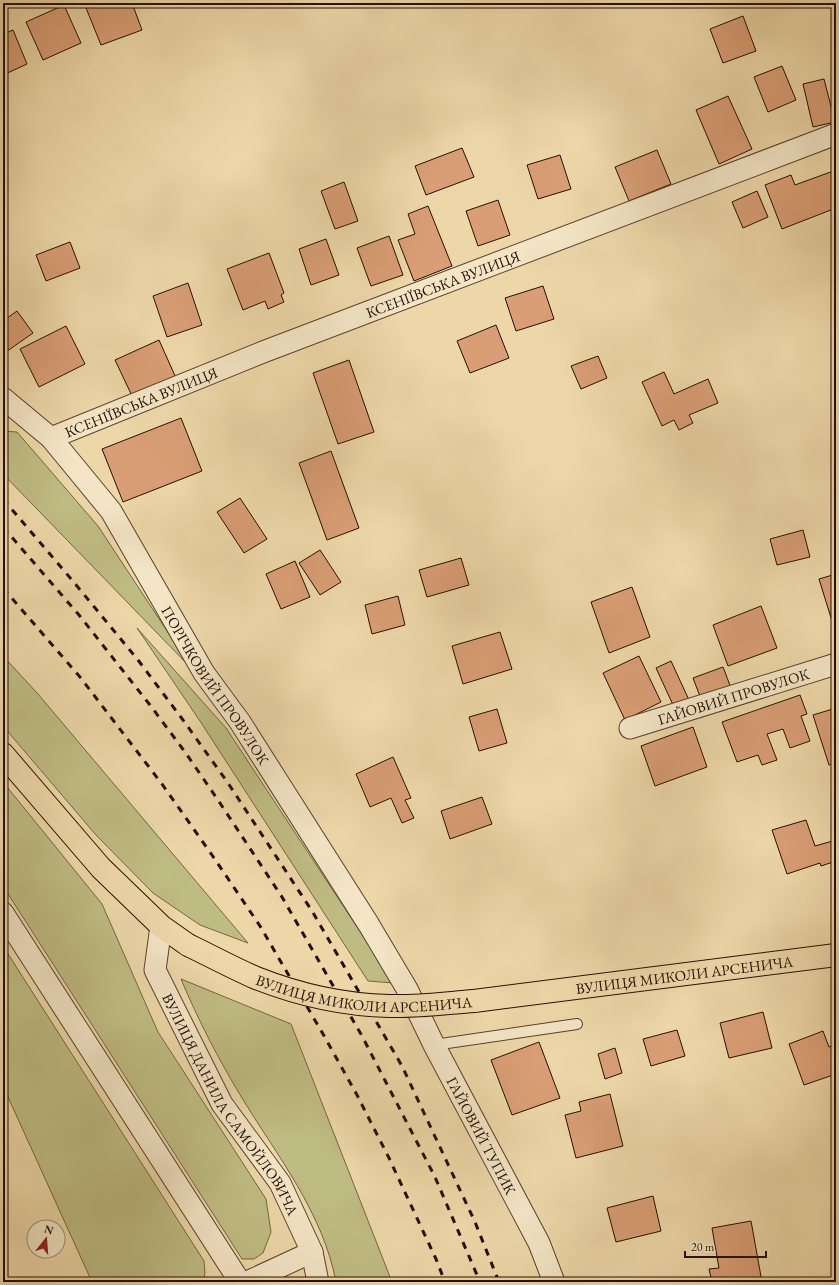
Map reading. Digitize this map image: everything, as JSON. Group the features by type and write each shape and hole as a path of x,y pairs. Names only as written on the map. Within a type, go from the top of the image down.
{"main road":[{"name":"ВУЛИЦЯ МИКОЛИ АРСЕНИЧА","path":"3,754 101,868 161,926 188,945 256,978 322,999 356,1004 391,1006 474,1001 836,955"}],"street":[{"name":"КСЕНІЇВСЬКА ВУЛИЦЯ","path":"51,438 270,349 613,220 836,134"},
{"name":"ПОРІЧКОВИЙ ПРОВУЛОК","path":"3,398 51,438 111,511 204,673 240,722 369,925 407,989"},
{"name":"ГАЙОВИЙ ПРОВУЛОК","path":"630,728 836,664"},
{"path":"3,913 240,1282"},
{"name":"ВУЛИЦЯ ДАНИЛА САМОЙЛОВИЧА","path":"161,926 155,970 222,1104 280,1183 312,1252 318,1282"},
{"name":"ГАЙОВИЙ ТУПИК","path":"407,989 434,1045 539,1243 554,1282"},
{"path":"247,1282 312,1252"}],"lane":[{"path":"434,1045 577,1024"}],"shaded area":[{"path":"3,431 17,432 98,526 192,669 3,474"},
{"path":"137,628 226,728 394,983 368,981 202,724"},
{"path":"3,656 38,694 248,943 200,925 153,893 96,835 3,726"},
{"path":"3,782 102,904 158,1032 266,1199 271,1232 263,1253 254,1259 242,1259 3,886"},
{"path":"3,946 204,1261 205,1273 203,1282 92,1282 66,1225 66,1219 63,1219 3,1086"},
{"path":"181,979 291,1024 392,1282 336,1282 330,1257 321,1232 310,1209 298,1186 225,1069 209,1040"}],"building":[{"path":"84,3 132,3 142,30 101,45"},
{"path":"64,5 81,43 43,60 26,22"},
{"path":"743,16 756,51 723,63 710,29"},
{"path":"13,30 27,64 3,75 3,34"},
{"path":"782,66 796,100 768,112 754,77"},
{"path":"824,79 835,122 813,127 803,84"},
{"path":"728,96 752,149 719,164 696,110"},
{"path":"462,148 474,177 426,195 415,166"},
{"path":"657,150 671,184 629,201 615,167"},
{"path":"560,155 571,189 538,199 527,165"},
{"path":"836,170 836,208 782,229 765,185 791,175 795,185"},
{"path":"344,182 358,221 335,229 321,191"},
{"path":"757,191 768,217 743,228 732,202"},
{"path":"498,200 510,235 478,246 466,211"},
{"path":"428,206 452,266 414,281 398,240 415,234 408,214"},
{"path":"389,236 403,275 371,286 357,248"},
{"path":"326,239 339,275 311,285 299,249"},
{"path":"70,242 80,268 46,281 36,255"},
{"path":"269,253 284,293 281,295 284,302 268,309 265,301 243,310 227,269"},
{"path":"188,283 202,325 167,337 153,296"},
{"path":"543,286 554,319 516,331 505,298"},
{"path":"17,311 33,333 3,354 3,321"},
{"path":"496,325 509,358 470,373 457,341"},
{"path":"66,326 85,364 39,387 20,349"},
{"path":"159,340 176,378 133,398 115,360"},
{"path":"598,356 607,378 581,389 571,366"},
{"path":"349,360 374,432 338,444 313,373"},
{"path":"664,372 674,394 708,379 718,403 689,415 693,423 679,430 674,420 662,426 642,382"},
{"path":"181,418 202,471 123,502 102,449"},
{"path":"331,451 359,528 327,540 299,463"},
{"path":"240,498 267,539 244,553 217,512"},
{"path":"803,530 810,557 777,565 770,539"},
{"path":"320,550 341,582 320,595 299,563"},
{"path":"461,558 469,585 427,597 419,570"},
{"path":"295,561 310,597 281,609 266,574"},
{"path":"836,574 836,634 819,579"},
{"path":"632,587 650,637 609,653 591,602"},
{"path":"398,596 405,625 372,634 365,605"},
{"path":"761,606 777,648 728,666 713,625"},
{"path":"500,632 512,669 463,684 452,646"},
{"path":"639,656 661,702 625,720 603,673"},
{"path":"671,661 689,700 674,707 656,668"},
{"path":"723,667 731,688 701,699 693,678"},
{"path":"800,695 807,714 801,716 810,741 790,748 783,729 767,734 777,760 762,765 758,755 737,762 722,722"},
{"path":"836,708 836,763 829,765 813,715"},
{"path":"497,709 507,743 479,751 469,717"},
{"path":"693,727 707,767 655,786 641,746"},
{"path":"393,757 411,798 405,800 414,818 402,823 391,798 370,807 356,774"},
{"path":"482,797 492,824 450,839 441,811"},
{"path":"806,820 815,846 836,840 836,861 821,866 820,863 787,874 772,830"},
{"path":"763,1012 772,1048 729,1058 720,1023"},
{"path":"677,1030 685,1056 651,1066 643,1039"},
{"path":"823,1031 829,1047 836,1044 836,1074 804,1085 789,1044"},
{"path":"539,1042 560,1098 512,1115 491,1060"},
{"path":"615,1048 622,1073 605,1079 598,1054"},
{"path":"610,1094 623,1146 576,1158 565,1115 581,1111 579,1102"},
{"path":"653,1196 661,1231 616,1242 607,1208"},
{"path":"751,1221 762,1282 712,1282 709,1269 719,1268 712,1228"}],"railway":[{"path":"3,499 138,660 228,783 312,911 402,1066 475,1222 499,1282"},
{"path":"3,527 79,615 150,705 185,752 282,897 362,1036 435,1177 480,1282"},
{"path":"3,588 80,677 162,784 260,926 357,1095 389,1158 436,1259 445,1282"}]}
